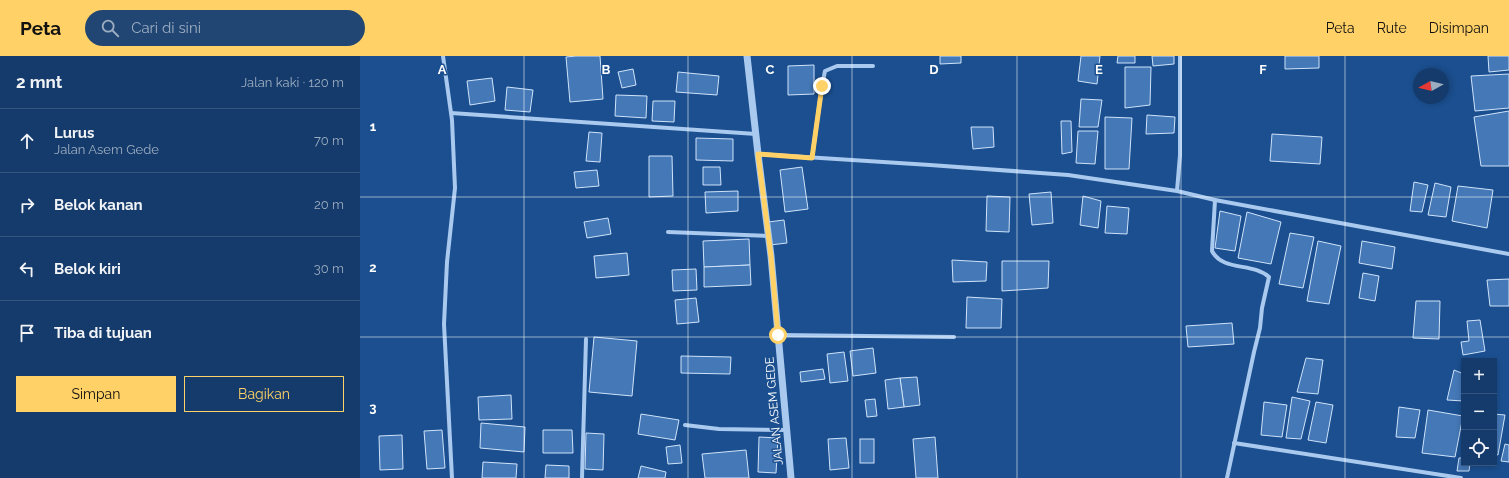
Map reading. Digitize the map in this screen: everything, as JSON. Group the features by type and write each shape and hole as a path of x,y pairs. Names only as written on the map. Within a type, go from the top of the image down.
{"street":[{"path":"443,56 451,113 455,188 447,262 444,324 452,478"},
{"name":"JALAN ASEM GEDE","path":"747,56 768,236 791,478"},
{"path":"1177,191 1180,155 1180,56"},
{"path":"812,158 825,71 838,66 873,66"},
{"path":"451,113 756,134"},
{"path":"758,154 1068,176 1177,191 1215,200 1509,254"},
{"path":"1215,200 1212,251 1215,258 1225,263 1264,272 1269,277 1262,308 1260,328 1234,443 1228,478"},
{"path":"668,232 768,236"},
{"path":"778,335 954,338"},
{"path":"582,478 586,339"},
{"path":"685,425 719,429 787,430"},
{"path":"1234,443 1461,478"}],"building":[{"path":"600,56 603,99 570,102 566,57"},
{"path":"940,56 961,56 961,63 940,64"},
{"path":"1081,56 1100,56 1097,84 1078,81"},
{"path":"1118,56 1135,56 1135,63 1117,63"},
{"path":"1152,56 1174,56 1174,64 1153,66"},
{"path":"1285,56 1319,56 1319,68 1285,69"},
{"path":"1488,56 1509,56 1509,70 1489,72"},
{"path":"814,65 814,94 788,95 788,66"},
{"path":"1125,67 1151,67 1150,105 1125,108"},
{"path":"633,69 636,85 622,88 618,72"},
{"path":"678,72 719,76 717,95 676,92"},
{"path":"1509,74 1509,108 1475,111 1471,76"},
{"path":"492,78 495,101 470,105 467,81"},
{"path":"507,87 533,90 530,112 505,110"},
{"path":"616,95 647,96 646,118 615,116"},
{"path":"1081,99 1102,100 1098,127 1079,127"},
{"path":"653,101 675,101 674,122 652,121"},
{"path":"1509,111 1509,166 1481,166 1474,117"},
{"path":"1147,115 1175,117 1174,133 1146,134"},
{"path":"1105,117 1132,118 1129,169 1105,169"},
{"path":"1061,121 1071,121 1072,152 1062,154"},
{"path":"971,127 993,127 994,147 973,149"},
{"path":"1078,131 1098,131 1095,164 1076,163"},
{"path":"589,132 602,133 600,162 586,161"},
{"path":"1272,134 1322,137 1320,164 1270,161"},
{"path":"696,138 733,139 733,161 696,160"},
{"path":"649,156 672,156 673,196 649,197"},
{"path":"703,167 720,167 721,185 703,185"},
{"path":"802,167 808,209 785,212 780,170"},
{"path":"597,170 599,186 576,188 574,172"},
{"path":"1414,182 1428,185 1422,212 1410,211"},
{"path":"1435,183 1451,187 1446,217 1428,215"},
{"path":"1458,186 1493,190 1487,228 1452,221"},
{"path":"738,191 738,211 706,213 705,192"},
{"path":"1051,192 1053,223 1032,225 1029,194"},
{"path":"987,196 1010,197 1009,232 986,231"},
{"path":"1083,196 1101,201 1098,228 1080,225"},
{"path":"1107,206 1129,208 1127,234 1105,233"},
{"path":"1220,211 1241,216 1235,251 1215,248"},
{"path":"1247,212 1281,222 1271,264 1238,258"},
{"path":"608,218 611,234 587,238 584,222"},
{"path":"784,220 787,243 770,245 768,222"},
{"path":"1290,233 1314,237 1303,288 1279,284"},
{"path":"749,239 750,265 704,267 703,241"},
{"path":"1318,241 1341,246 1329,304 1307,301"},
{"path":"1362,241 1395,247 1392,269 1359,263"},
{"path":"627,253 629,275 596,278 594,256"},
{"path":"952,260 987,262 986,281 953,282"},
{"path":"1002,261 1049,261 1048,288 1002,291"},
{"path":"750,265 751,285 704,287 704,267"},
{"path":"696,269 697,290 673,291 672,270"},
{"path":"1363,273 1379,276 1375,301 1359,298"},
{"path":"1509,279 1509,306 1490,306 1487,280"},
{"path":"967,297 1002,299 1001,328 966,328"},
{"path":"696,298 699,322 677,324 675,300"},
{"path":"1416,301 1440,301 1439,339 1413,338"},
{"path":"1480,320 1485,351 1463,355 1461,342 1469,341 1467,321"},
{"path":"1232,323 1234,344 1188,347 1186,326"},
{"path":"594,337 637,341 632,396 589,392"},
{"path":"873,348 876,373 853,376 850,351"},
{"path":"844,352 848,381 830,383 827,354"},
{"path":"681,356 731,357 730,374 681,373"},
{"path":"1306,358 1323,360 1318,394 1297,392"},
{"path":"823,369 825,379 801,382 800,372"},
{"path":"1454,370 1461,373 1461,401 1447,400"},
{"path":"917,377 920,405 904,407 900,378"},
{"path":"900,378 904,407 888,409 885,380"},
{"path":"511,395 512,419 479,420 478,397"},
{"path":"1292,397 1310,401 1301,439 1286,438"},
{"path":"875,399 877,416 867,417 865,400"},
{"path":"1264,402 1287,405 1282,437 1261,435"},
{"path":"1316,402 1333,405 1326,443 1308,440"},
{"path":"1399,407 1420,410 1415,438 1396,437"},
{"path":"1428,410 1461,416 1461,426 1455,457 1422,453"},
{"path":"641,414 679,420 675,440 638,434"},
{"path":"1497,414 1505,415 1497,455"},
{"path":"481,423 525,427 524,452 480,448"},
{"path":"442,430 445,468 427,469 424,431"},
{"path":"543,430 572,430 573,453 543,453"},
{"path":"586,433 604,434 603,470 585,469"},
{"path":"402,435 403,469 380,470 379,436"},
{"path":"759,437 778,438 776,473 758,472"},
{"path":"935,437 938,478 916,478 913,439"},
{"path":"846,438 849,468 830,470 828,439"},
{"path":"860,439 874,439 874,463 860,463"},
{"path":"1505,444 1509,445 1509,462 1501,461"},
{"path":"680,445 682,463 668,464 666,447"},
{"path":"746,450 749,478 705,478 702,454"},
{"path":"1459,458 1461,458 1461,466 1470,466 1469,471 1457,471"},
{"path":"483,462 517,464 516,478 482,478"},
{"path":"546,465 569,466 569,478 545,478"},
{"path":"641,466 666,472 665,478 638,478"}],"route":[{"path":"778,335 771,256 758,154 812,158 822,86"}]}
